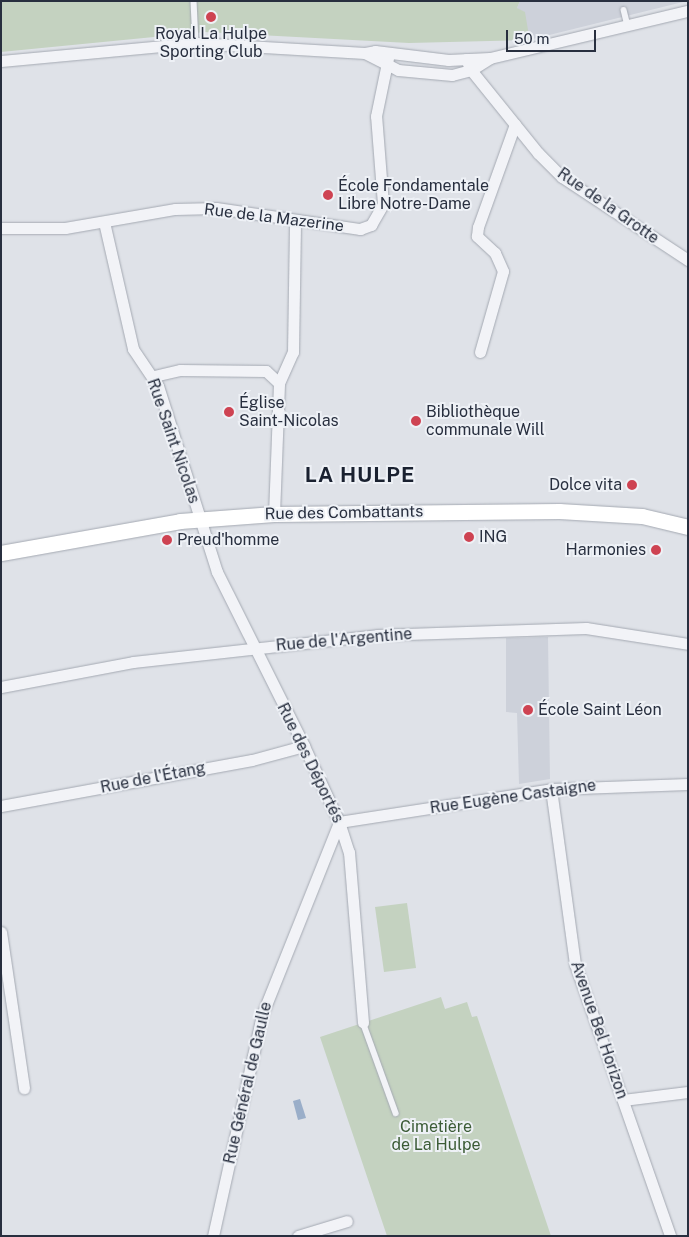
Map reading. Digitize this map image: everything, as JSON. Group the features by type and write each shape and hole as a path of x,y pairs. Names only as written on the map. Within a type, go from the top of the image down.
{"main road":[{"name":"Rue des Combattants","path":"1,553 200,519 274,514 559,511 642,516 688,528"}],"street":[{"path":"1,61 196,43 365,53 388,59 490,58 688,12"},
{"path":"388,59 410,72 452,75 471,70 490,58"},
{"name":"Rue de la Mazerine","path":"1,228 65,228 175,209 216,208 360,229 371,225 378,215 382,204 376,116 388,59"},
{"name":"Rue de la Grotte","path":"466,59 471,70 538,153 562,177 688,260"},
{"path":"480,352 503,271 495,253 477,236 478,227 515,124"},
{"path":"274,514 279,383 293,352 295,220"},
{"name":"Rue Saint Nicolas","path":"104,222 133,348 154,376 200,519"},
{"path":"154,376 180,370 266,371 279,383"},
{"name":"Rue des Déportés","path":"200,519 216,572 304,746 340,822 349,852 363,1022"},
{"name":"Rue de l'Argentine","path":"1,687 133,662 377,635 586,628 688,644"},
{"name":"Rue de l'Étang","path":"1,806 252,760 304,746"},
{"name":"Rue Eugène Castaigne","path":"340,822 551,789 688,784"},
{"name":"Avenue Bel Horizon","path":"551,789 574,964 670,1236"},
{"name":"Rue Général de Gaulle","path":"214,1236 262,1015 340,822"},
{"path":"1,932 24,1088"},
{"path":"623,1100 688,1092"},
{"path":"298,1236 322,1233 348,1221"}],"lane":[{"path":"194,1 196,43"},
{"path":"624,10 628,26"},
{"path":"363,1022 396,1113"}],"shaded area":[{"path":"520,1 687,1 529,40 523,16 517,8"},
{"name":"École Saint Léon","path":"548,637 550,779 519,784 517,713 506,712 506,638"}],"green space":[{"name":"Royal La Hulpe Sporting Club","path":"1,1 520,1 517,8 525,12 529,40 409,43 205,32 1,52"},
{"path":"407,903 416,968 384,972 375,907"},
{"name":"Cimetière de La Hulpe","path":"441,997 445,1009 467,1002 472,1017 477,1016 551,1236 387,1236 320,1037"}],"water":[{"path":"300,1099 306,1118 298,1120 293,1101"}],"place":[{"name":"Royal La Hulpe Sporting Club","path":"211,17"},
{"name":"École Fondamentale Libre Notre-Dame","path":"328,195"},
{"name":"Église Saint-Nicolas","path":"229,412"},
{"name":"Bibliothèque communale Will","path":"416,421"},
{"name":"Dolce vita","path":"632,485"},
{"name":"ING","path":"469,537"},
{"name":"Preud'homme","path":"167,540"},
{"name":"Harmonies","path":"656,550"},
{"name":"École Saint Léon","path":"528,710"}],"district":[{"name":"LA HULPE","path":"360,475"}]}
